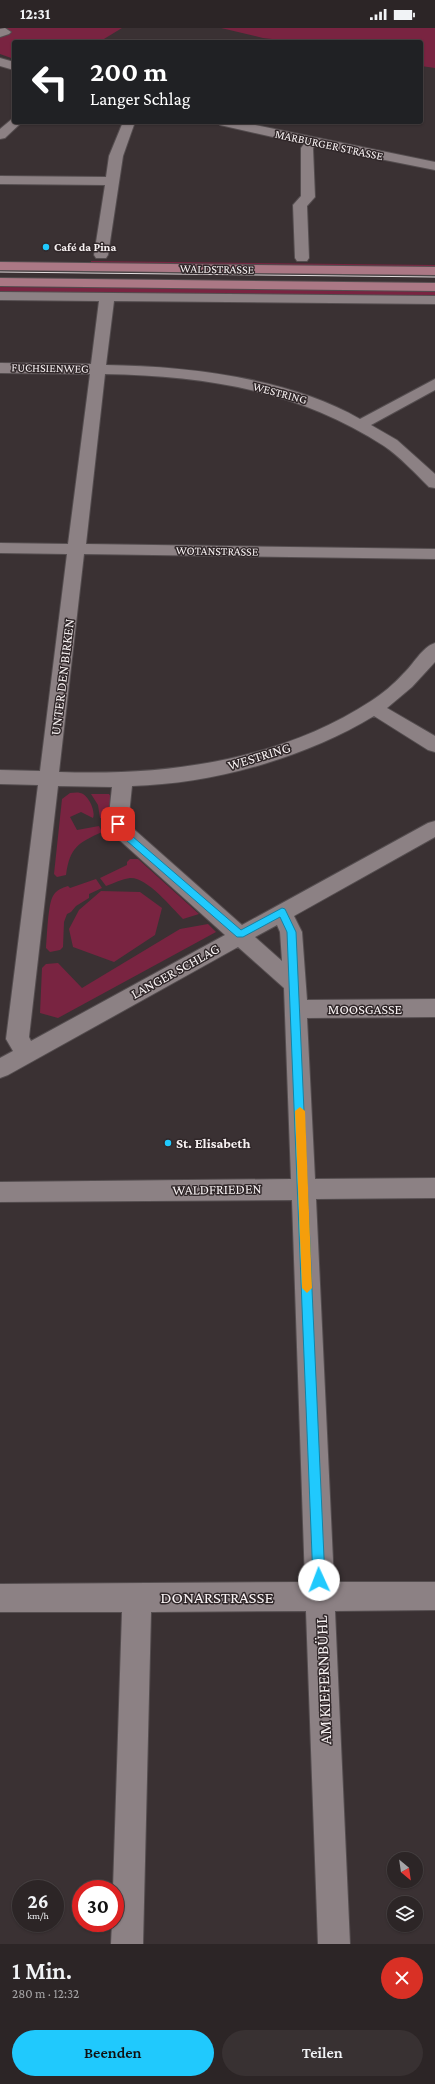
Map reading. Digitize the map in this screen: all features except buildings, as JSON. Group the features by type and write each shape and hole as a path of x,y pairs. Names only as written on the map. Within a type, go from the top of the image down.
{"main road":[{"name":"WALDSTRASSE","path":"0,266 435,271"},
{"name":"WALDSTRASSE","path":"0,282 435,286"}],"street":[{"path":"0,62 12,65"},
{"path":"0,135 14,124"},
{"path":"101,255 116,156 128,124"},
{"name":"MARBURGER STRASSE","path":"233,124 312,142 435,166"},
{"path":"302,258 300,205 308,197 307,148 312,142"},
{"path":"0,180 111,181"},
{"path":"0,296 435,300"},
{"name":"UNTER DEN BIRKEN","path":"28,1054 17,1039 100,369 107,297"},
{"path":"259,298 259,315"},
{"name":"FUCHSIENWEG","path":"0,368 100,369"},
{"name":"WESTRING","path":"100,369 156,370 193,374 258,387 302,398 331,409 362,424 392,442 416,462 435,483"},
{"path":"362,424 435,384"},
{"name":"WOTANSTRASSE","path":"0,548 435,554"},
{"name":"WESTRING","path":"0,777 123,780 158,778 221,768 277,752 327,733 374,708 401,688 435,649"},
{"path":"374,708 435,745"},
{"path":"123,780 118,824 122,832 240,935 295,997"},
{"name":"LANGER SCHLAG","path":"0,1069 435,828"},
{"name":"AM KIEFERNBÜHL","path":"282,912 291,932 295,997 334,1944"},
{"name":"MOOSGASSE","path":"295,997 435,1008"},
{"name":"WALDFRIEDEN","path":"0,1192 303,1188 435,1188"},
{"name":"DONARSTRASSE","path":"0,1598 435,1596"},
{"path":"127,1944 137,1597"}],"shaded area":[{"path":"0,28 122,28 102,40 12,40 12,58 0,54"},
{"path":"221,28 435,28 435,68 423,66 423,40 280,40 263,38"},
{"path":"91,261 435,265 435,267 91,263"},
{"path":"0,287 435,291 435,298 0,293"},
{"path":"70,793 78,793 86,796 92,807 94,815 93,818 81,812 70,817 77,830 99,826 102,832 87,839 76,847 70,858 66,875 57,877 54,874 62,799"},
{"path":"91,794 109,794 111,797 110,820 100,818 98,805"},
{"path":"130,859 138,859 199,914 183,919 151,887 137,879 130,878 106,886 100,878 127,865 127,862"},
{"path":"96,879 102,888 89,894 89,898 67,914 64,922 63,947 60,950 50,952 46,948 47,928 51,900 54,894 68,886 70,888"},
{"path":"101,891 140,892 162,908 155,935 114,962 73,947 69,929 79,910"},
{"path":"208,924 216,932 58,1018 40,1013 42,968 46,964 58,963 82,988 180,929"}],"tram line":[{"path":"0,272 435,277"}],"slow traffic":[{"path":"300,1111 307,1288"}],"place":[{"name":"Café da Pina","path":"46,247"},
{"name":"St. Elisabeth","path":"168,1143"}],"route":[{"path":"118,824 122,832 240,935 282,912 291,932 295,985 319,1580"}]}
